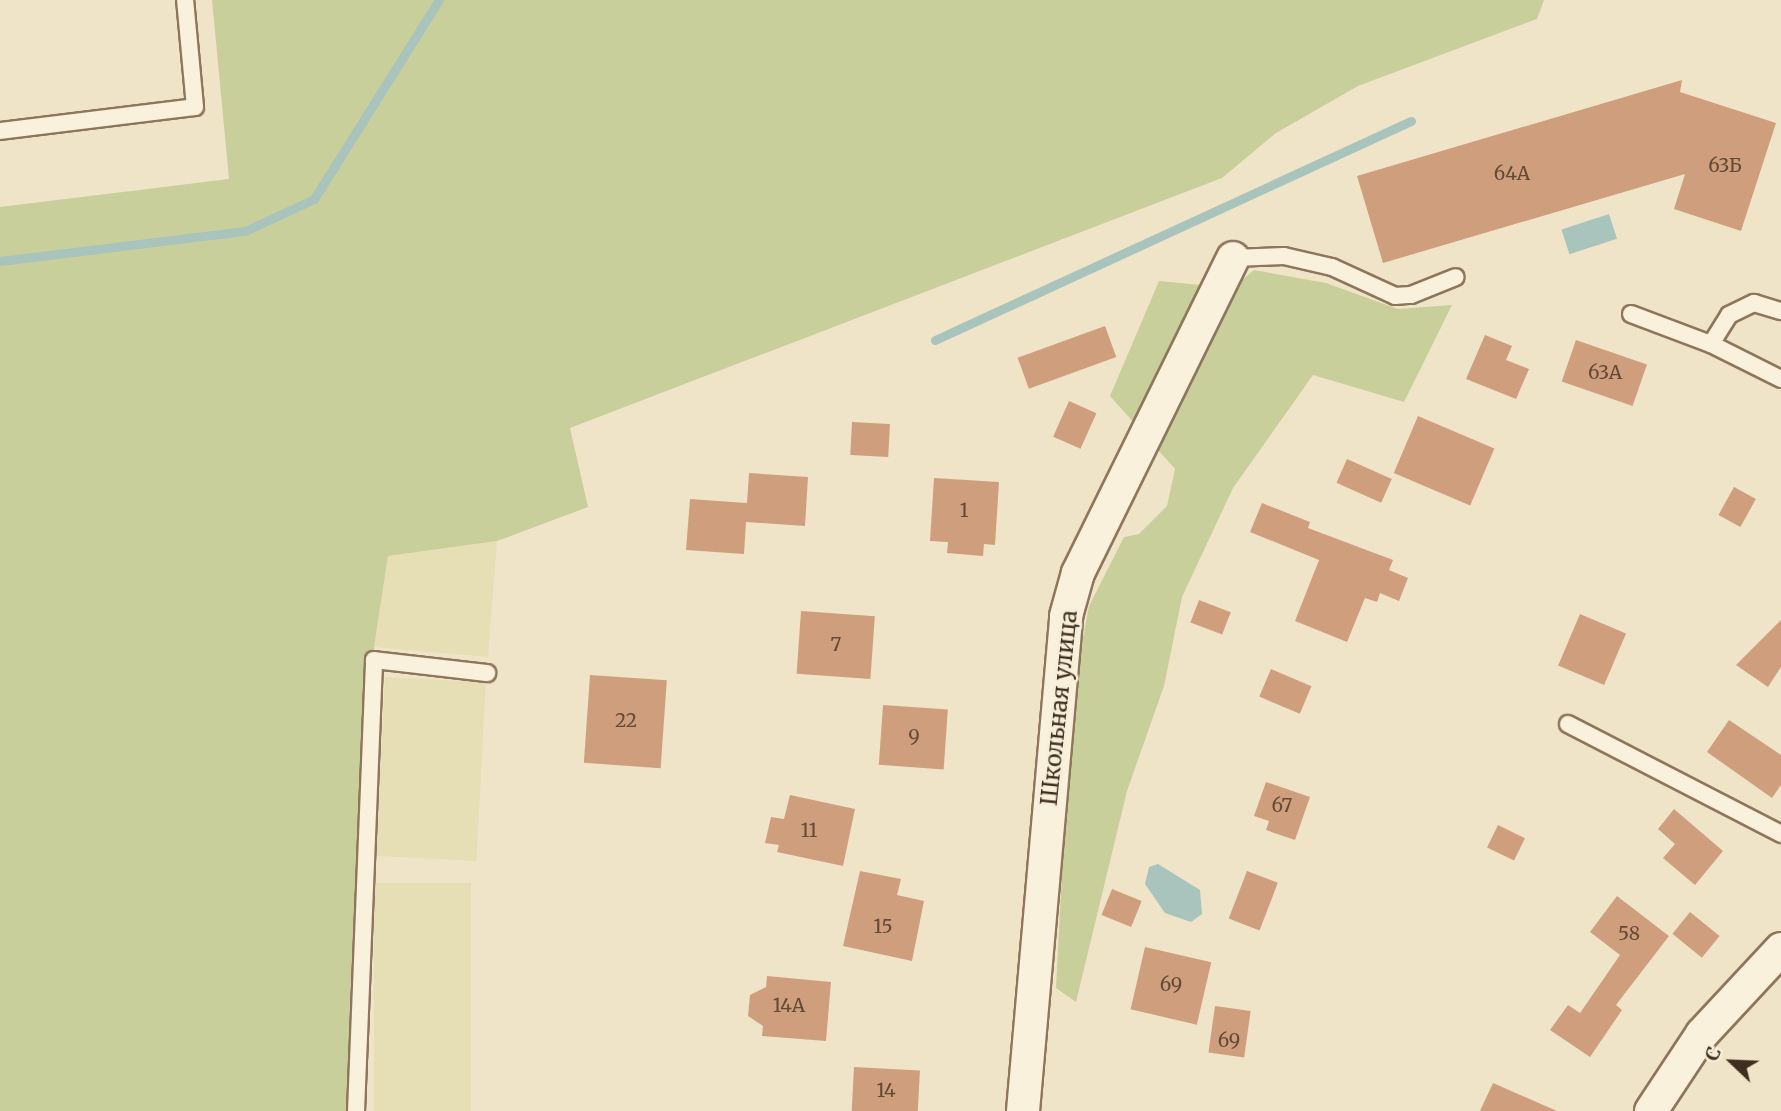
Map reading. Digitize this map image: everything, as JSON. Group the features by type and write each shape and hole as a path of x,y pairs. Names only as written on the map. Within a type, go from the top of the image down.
{"street":[{"name":"Школьная улица","path":"1023,1111 1066,616 1078,573 1233,258"},
{"path":"1651,1111 1702,1034 1781,949"}],"lane":[{"path":"0,131 195,107 186,0"},
{"path":"1233,258 1284,257 1332,267 1395,296 1456,277"},
{"path":"1711,344 1729,315 1754,303 1781,311"},
{"path":"1631,314 1711,344 1781,379"},
{"path":"356,1111 374,660 487,673"},
{"path":"1568,724 1781,834"}],"shaded area":[{"path":"497,541 488,657 374,647 388,556"},
{"path":"385,677 486,682 476,861 376,856"},
{"path":"374,883 471,883 471,1111 374,1111"}],"green space":[{"path":"212,0 1544,0 1537,19 1358,86 1276,133 1222,178 570,428 588,507 497,541 388,556 374,647 352,1111 0,1111 0,207 229,179"},
{"path":"1254,270 1326,283 1398,309 1452,305 1404,402 1313,375 1233,488 1182,597 1164,686 1127,791 1076,1002 1056,988 1071,700 1089,606 1124,537 1139,534 1167,506 1175,469 1110,396 1159,281 1232,288"}],"water":[{"path":"1609,214 1617,239 1569,254 1561,229"},
{"path":"1158,864 1200,890 1202,914 1191,922 1165,913 1145,884 1149,867"}],"building":[{"path":"1682,80 1680,92 1776,123 1741,231 1674,209 1685,174 1383,263 1357,176"},
{"path":"1105,326 1116,357 1029,389 1018,358"},
{"path":"1485,335 1512,346 1506,360 1529,369 1516,399 1466,379"},
{"path":"1576,340 1647,364 1633,406 1562,382"},
{"path":"1069,401 1096,413 1081,449 1053,437"},
{"path":"1418,416 1494,448 1470,506 1394,473"},
{"path":"852,422 890,424 888,457 850,455"},
{"path":"1347,459 1392,479 1381,503 1336,483"},
{"path":"749,473 808,477 805,526 746,522 744,554 686,550 690,499 747,503"},
{"path":"934,478 999,482 995,545 984,544 983,556 947,553 948,542 930,541"},
{"path":"1734,487 1756,499 1740,527 1718,515"},
{"path":"1262,503 1310,522 1308,528 1393,560 1389,570 1408,578 1399,601 1380,593 1377,602 1365,598 1347,642 1295,621 1319,560 1250,532"},
{"path":"1199,600 1231,612 1222,635 1190,622"},
{"path":"801,611 875,616 870,679 797,674"},
{"path":"1580,614 1626,634 1604,685 1558,666"},
{"path":"1781,620 1781,667 1768,687 1736,665"},
{"path":"1271,669 1312,686 1300,714 1259,697"},
{"path":"590,675 667,680 661,768 584,763"},
{"path":"883,705 948,710 944,769 879,765"},
{"path":"1729,720 1781,755 1781,785 1772,798 1707,752"},
{"path":"1266,782 1310,797 1295,840 1266,830 1269,821 1254,816"},
{"path":"790,795 855,809 843,866 777,852 779,845 765,843 771,817 784,819"},
{"path":"1674,809 1723,851 1695,885 1663,858 1675,844 1658,829"},
{"path":"1498,825 1525,838 1514,861 1487,847"},
{"path":"860,871 901,879 897,895 924,901 912,961 843,946"},
{"path":"1247,871 1278,883 1260,930 1229,919"},
{"path":"1112,889 1142,901 1131,927 1102,915"},
{"path":"1617,896 1669,936 1616,1005 1622,1010 1590,1057 1550,1030 1568,1005 1580,1013 1620,955 1590,932"},
{"path":"1690,912 1720,936 1702,958 1672,934"},
{"path":"1145,947 1211,962 1197,1025 1131,1009"},
{"path":"767,976 831,982 826,1041 762,1036 763,1026 748,1016 750,995 766,987"},
{"path":"1215,1006 1251,1011 1244,1058 1208,1053"},
{"path":"854,1067 920,1070 918,1111 852,1111"},
{"path":"1493,1083 1557,1111 1480,1111"}],"waterway":[{"path":"0,261 245,231 314,199 439,0"},
{"path":"935,340 1411,121"}]}
